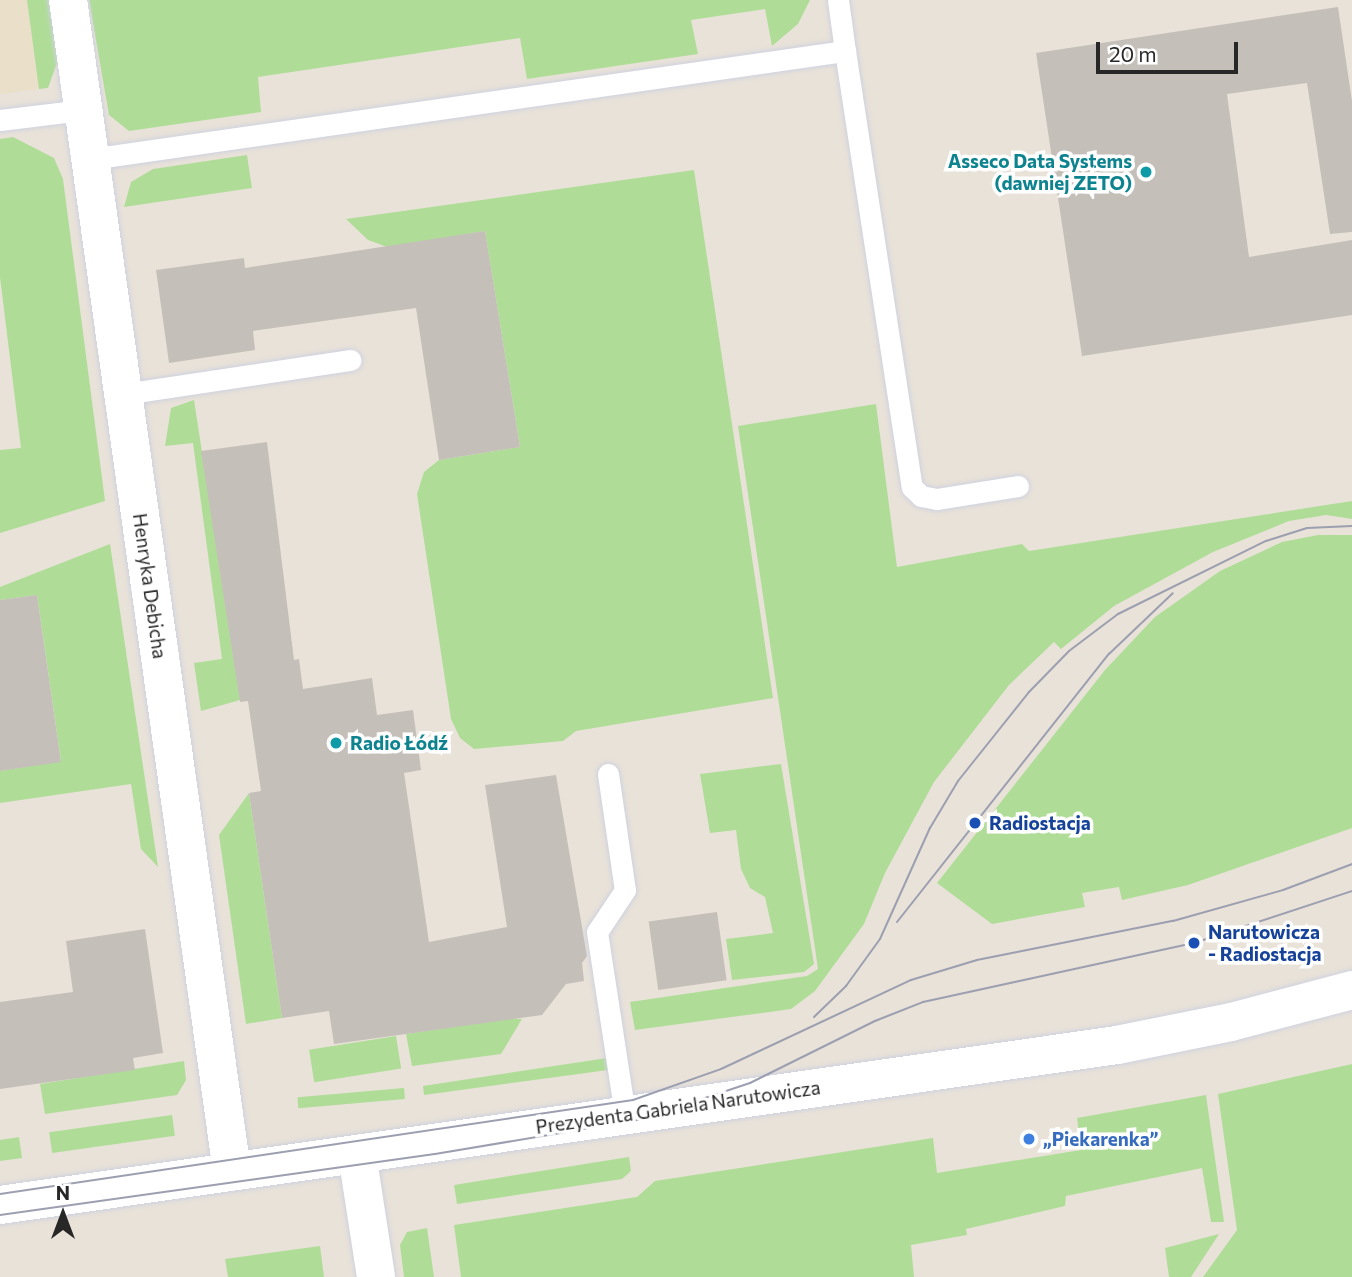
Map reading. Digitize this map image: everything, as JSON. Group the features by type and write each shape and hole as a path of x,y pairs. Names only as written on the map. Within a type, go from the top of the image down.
{"street":[{"name":"Henryka Debicha","path":"68,0 232,1171"},
{"name":"Prezydenta Gabriela Narutowicza","path":"0,1205 1117,1045 1231,1022 1352,990"},
{"path":"357,1154 376,1277"}],"lane":[{"path":"838,0 912,487 921,496 937,499 1018,486"},
{"path":"90,159 845,51"},
{"path":"0,120 83,110"},
{"path":"123,394 350,360"},
{"path":"608,774 625,890 597,932 625,1114"}],"shaded area":[{"path":"0,0 27,0 39,89 0,94"}],"green space":[{"path":"27,0 49,0 58,60 48,88 39,89"},
{"path":"89,0 810,0 798,24 772,46 765,9 691,20 698,54 527,79 520,38 258,77 261,112 129,131 109,115"},
{"path":"13,137 54,158 63,179 105,501 0,533 0,450 21,448 0,277 0,139"},
{"path":"247,155 252,188 124,207 131,182 153,169"},
{"path":"694,170 773,698 576,731 563,741 474,749 460,738 451,719 417,494 424,472 439,460 520,447 485,231 390,248 368,240 346,219"},
{"path":"194,400 240,700 201,711 194,663 222,659 193,443 165,446 171,408"},
{"path":"876,404 897,567 1022,544 1029,551 1352,501 1352,519 1326,515 1289,521 1213,552 1114,606 1061,649 1054,642 1009,685 934,782 885,873 864,924 815,991 791,1009 635,1030 630,1002 807,976 818,969 738,426"},
{"path":"1318,535 1352,535 1352,828 1188,885 1122,900 1119,887 1082,893 1085,907 992,924 937,883 1105,670 1155,617 1220,571 1282,542"},
{"path":"110,544 158,867 141,849 131,784 0,803 0,771 61,761 37,595 0,600 0,587"},
{"path":"781,764 814,964 804,972 732,980 726,939 773,933 765,897 750,888 741,869 736,830 710,833 700,774"},
{"path":"249,793 282,1018 246,1024 219,835"},
{"path":"504,1019 522,1019 501,1054 412,1066 406,1034"},
{"path":"396,1036 401,1069 314,1082 309,1050"},
{"path":"607,1058 608,1070 424,1095 423,1086"},
{"path":"184,1061 186,1080 177,1095 45,1114 40,1084"},
{"path":"1352,1064 1352,1277 1203,1277 1237,1230 1218,1094"},
{"path":"404,1088 405,1099 298,1108 297,1097"},
{"path":"1206,1095 1224,1222 1211,1222 1202,1168 1066,1196 1065,1206 966,1229 967,1235 911,1245 914,1277 461,1277 454,1225 637,1197 655,1181 933,1138 937,1173 1081,1150 1077,1118"},
{"path":"172,1115 175,1136 52,1153 49,1132"},
{"path":"19,1137 22,1158 0,1161 0,1140"},
{"path":"629,1157 631,1171 622,1179 457,1204 454,1185"},
{"path":"427,1228 434,1277 404,1277 400,1245 407,1232"},
{"path":"1219,1234 1191,1277 1169,1277 1165,1248"},
{"path":"320,1246 324,1277 228,1277 225,1259"}],"building":[{"name":"Asseco Data Systems (dawniej ZETO)","path":"1338,7 1352,101 1352,232 1330,234 1307,83 1227,94 1249,257 1352,240 1352,315 1082,356 1036,53"},
{"path":"485,231 520,447 439,460 416,308 253,331 255,350 169,363 156,270 244,258 245,268"},
{"name":"Radio Łódź","path":"267,442 294,660 299,659 303,689 372,678 377,715 413,710 421,770 404,773 429,942 507,927 485,785 556,775 587,956 582,963 584,981 566,984 542,1015 334,1044 329,1011 282,1018 249,793 261,791 248,701 240,702 201,451"},
{"path":"37,595 61,762 0,771 0,600"},
{"path":"717,912 727,980 658,990 649,922"},
{"path":"145,929 163,1053 133,1058 135,1070 0,1089 0,1002 73,992 66,941"}],"tram line":[{"path":"814,1017 846,986 880,939 930,828 958,781 1029,692 1069,651 1118,614 1266,541 1307,528 1352,526"},
{"path":"897,922 1109,654 1173,593"},
{"path":"0,1194 633,1100 721,1069 911,980 977,960 1173,921 1283,890 1352,864"},
{"path":"0,1215 435,1154 639,1120 750,1083 875,1021 923,1002 1194,943 1352,891"}],"place":[{"name":"Asseco Data Systems (dawniej ZETO)","path":"1146,172"},
{"name":"Radio Łódź","path":"336,743"},
{"name":"Radiostacja","path":"975,823"},
{"name":"Narutowicza - Radiostacja","path":"1194,943"},
{"name":"„Piekarenka”","path":"1029,1139"}]}
